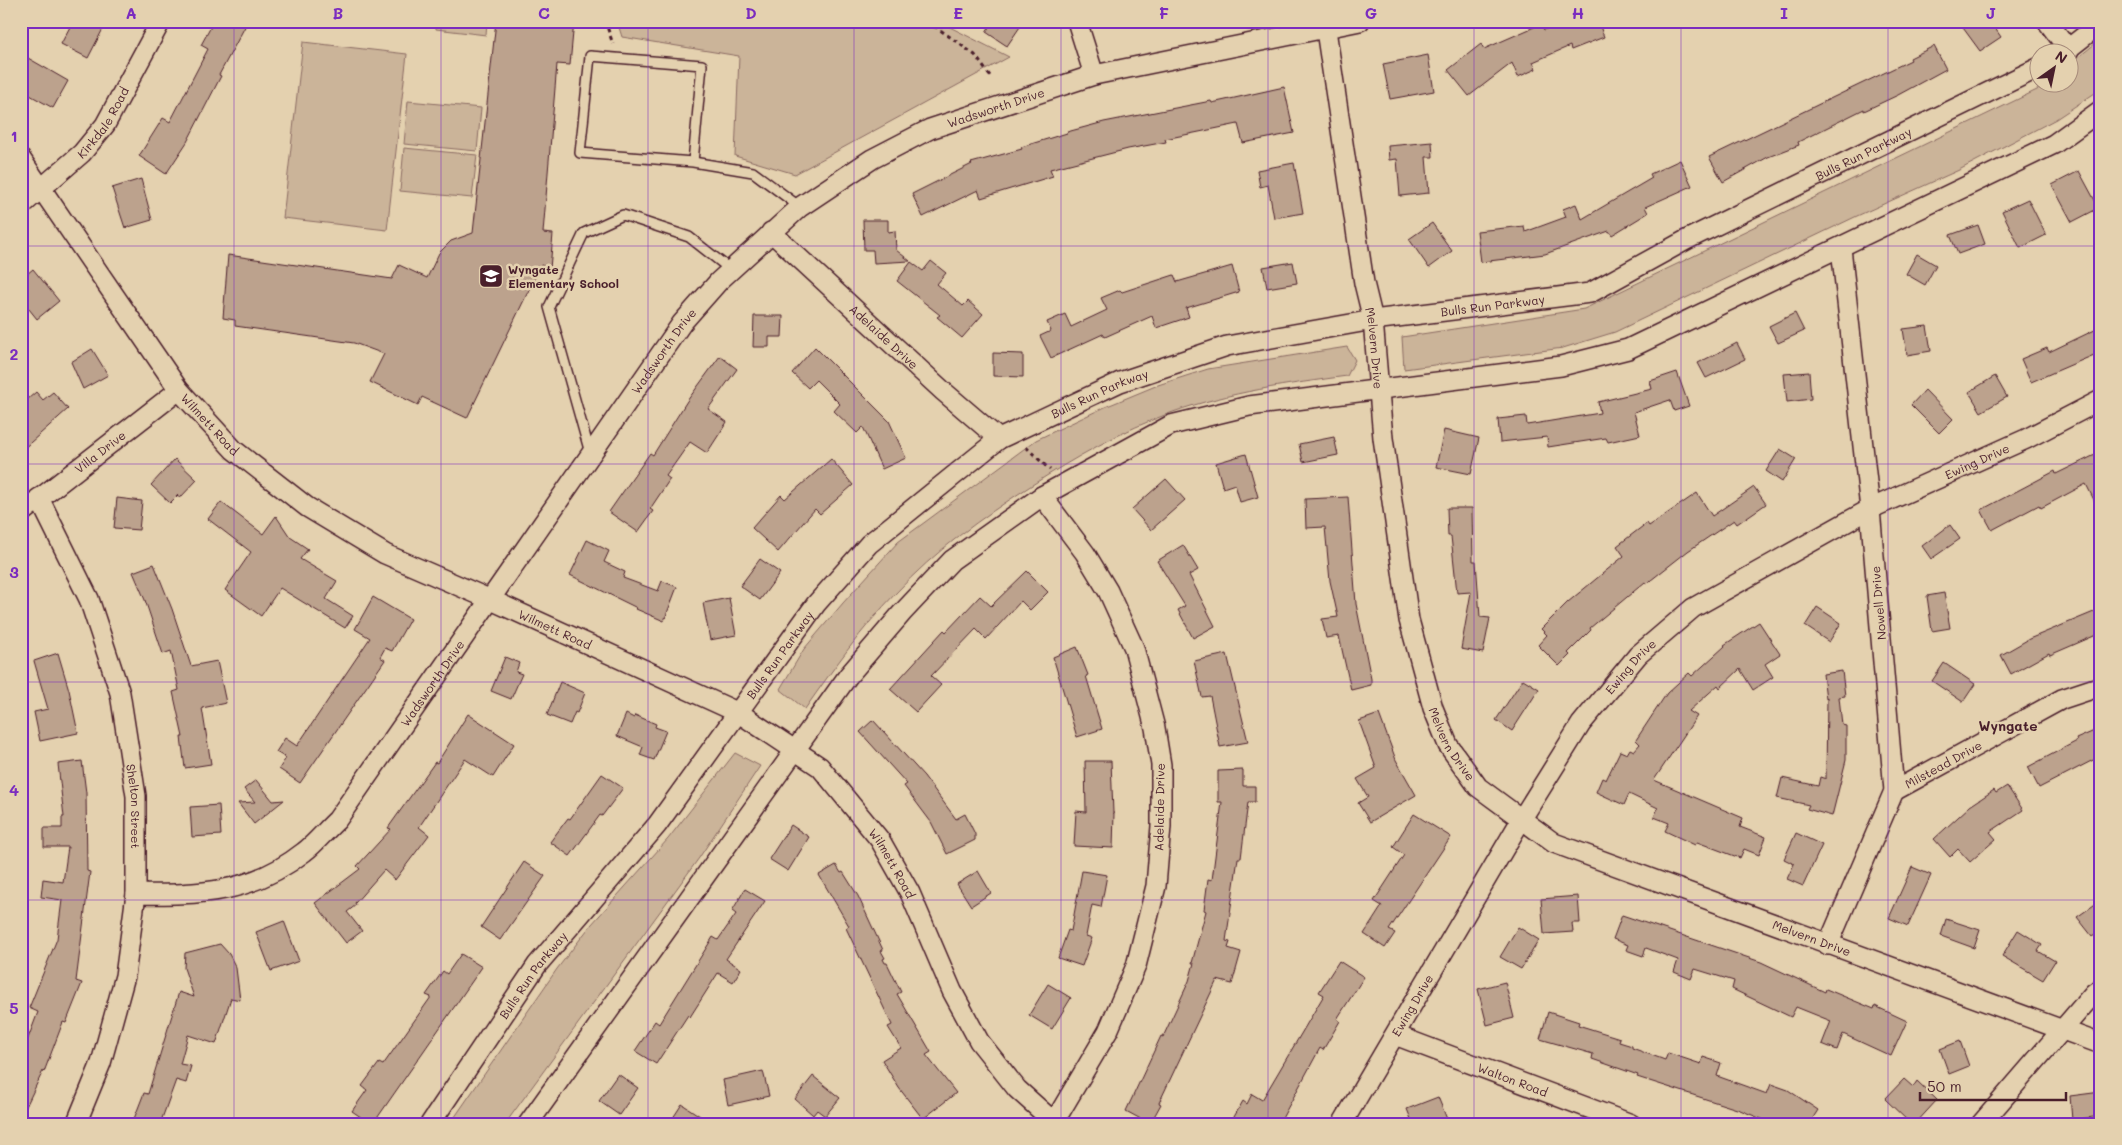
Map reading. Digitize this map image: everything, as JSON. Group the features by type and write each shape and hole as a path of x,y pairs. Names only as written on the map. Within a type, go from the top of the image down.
{"street":[{"name":"Kirkdale Road","path":"21,206 82,153 105,125 161,21"},
{"path":"1077,21 1094,75"},
{"name":"Wadsworth Drive","path":"136,894 189,895 230,889 269,875 304,852 337,820 682,323 731,270 800,207 872,159 930,129 1094,75 1326,30 1360,21"},
{"path":"2047,21 2061,42"},
{"path":"2078,42 2101,23"},
{"name":"Melvern Drive","path":"1326,30 1364,283 1373,320 1383,438 1409,620 1433,708 1448,745 1478,787 1554,843 2101,1044"},
{"name":"Bulls Run Parkway","path":"430,1124 537,966 657,825 816,604 869,544 999,439 1120,382 1227,346 1373,320 1590,293 1688,239 2030,72"},
{"path":"528,1124 848,676 902,613 952,560 1042,496 1170,425 1249,406 1561,366 1628,349 2054,144 2101,110"},
{"name":"Wilmett Road","path":"21,159 179,390 234,450 307,507 385,554 489,599 739,713 820,766 880,840 910,893 952,991 980,1041 1017,1089 1054,1123"},
{"name":"Adelaide Drive","path":"771,232 999,439"},
{"name":"Nowell Drive","path":"1828,945 1894,791 1870,509 1840,248"},
{"name":"Villa Drive","path":"21,513 179,390"},
{"name":"Ewing Drive","path":"1342,1124 1521,820 1581,724 1638,655 1693,608 1870,509 2026,439 2101,400"},
{"name":"Adelaide Drive","path":"1042,496 1085,553 1108,591 1134,648 1155,728 1161,765 1161,826 1156,886 1136,966 1108,1031 1054,1123"},
{"name":"Shelton Street","path":"40,498 89,599 120,693 136,796 136,894 125,976 101,1063 76,1124"},
{"name":"Milstead Drive","path":"1894,791 2062,699 2101,686"},
{"path":"1981,1124 2094,993 2101,988"},
{"name":"Walton Road","path":"1395,1035 1631,1124"}],"lane":[{"path":"693,162 702,65 590,56 580,153 693,162 753,172 800,207"},
{"path":"591,454 549,307 584,233 623,215 689,237 731,270"}],"path":[{"path":"605,21 617,58"},
{"path":"903,21 909,25 936,27 976,55 992,78"},
{"path":"1024,444 1051,471"}],"shaded area":[{"path":"436,21 487,21 486,35 436,29"},
{"path":"617,21 938,21 1009,57 795,174 735,156 739,56 622,37"},
{"path":"2101,39 2101,89 2056,119 1959,170 1857,216 1615,332 1563,348 1404,369 1402,337 1584,309 2033,92 2080,92 2080,56"},
{"path":"303,42 407,54 387,230 283,218"},
{"path":"408,101 481,108 477,151 404,144"},
{"path":"404,148 477,155 472,198 400,191"},
{"path":"1347,347 1355,360 1347,376 1259,389 1194,405 1135,427 1063,466 976,523 926,563 883,606 837,664 805,709 780,689 804,649 898,542 1036,440 1105,407 1158,385 1208,369"},
{"path":"735,753 760,766 699,858 505,1124 450,1124 557,969 591,925 668,839"}],"building":[{"path":"73,21 107,21 88,58 61,44"},
{"path":"214,21 248,21 219,75 221,76 187,142 166,174 139,156 163,118 170,122 208,49 201,45"},
{"path":"496,21 574,21 570,65 557,64 543,233 553,234 550,269 541,265 467,418 422,397 418,405 370,382 384,354 354,343 235,326 235,320 223,318 228,255 392,279 399,265 427,278 439,253 451,241 473,233"},
{"path":"993,21 1024,21 1007,46 986,32"},
{"path":"1564,21 1598,21 1604,37 1571,50 1570,46 1533,62 1536,69 1518,77 1512,63 1469,96 1448,70 1481,44 1484,49 1541,24 1544,30"},
{"path":"1958,21 1990,21 2001,37 1980,51"},
{"path":"1934,46 1946,69 1898,95 1864,111 1864,109 1798,142 1799,145 1768,157 1723,182 1709,157 1911,60 1910,58"},
{"path":"1428,55 1434,91 1390,99 1383,64"},
{"path":"28,58 68,81 53,108 28,94 30,89 21,84 21,70"},
{"path":"1284,87 1294,133 1243,143 1238,124 1165,139 1166,142 1128,149 1050,169 1053,176 981,198 978,190 923,217 912,194 971,163 1022,149 1021,147 1067,132 1104,122 1211,101 1212,103"},
{"path":"1432,142 1433,157 1426,157 1429,193 1400,196 1397,159 1389,160 1388,146"},
{"path":"1680,160 1692,186 1645,207 1648,213 1612,235 1609,231 1545,254 1481,262 1477,231 1524,226 1525,232 1566,217 1563,209 1576,204 1582,219 1652,178 1650,174"},
{"path":"1294,163 1303,213 1274,218 1268,185 1260,187 1257,170"},
{"path":"2079,171 2099,208 2072,222 2052,185"},
{"path":"141,179 152,220 125,228 112,188"},
{"path":"2028,199 2046,235 2020,248 2002,211"},
{"path":"863,220 888,220 888,232 895,231 896,250 910,261 874,263 873,250 864,250"},
{"path":"1432,223 1452,251 1429,268 1409,239"},
{"path":"1978,225 1985,244 1958,254 1950,235"},
{"path":"1917,254 1936,265 1925,285 1906,274"},
{"path":"931,261 946,273 937,284 963,306 968,301 983,314 962,338 937,317 940,315 897,281 911,262 923,271"},
{"path":"1293,262 1297,283 1267,288 1263,267"},
{"path":"1232,266 1239,292 1186,308 1189,317 1156,328 1152,316 1105,337 1103,334 1051,358 1040,336 1051,331 1047,322 1065,314 1071,327 1107,310 1101,298 1120,290 1122,292 1174,275 1177,282"},
{"path":"33,269 59,301 37,319 21,299 21,279"},
{"path":"1795,313 1804,331 1778,343 1769,326"},
{"path":"754,316 783,316 782,337 769,337 769,347 753,347"},
{"path":"1927,326 1931,351 1907,355 1903,329"},
{"path":"2101,327 2101,352 2031,382 2021,359 2047,348 2049,352"},
{"path":"1737,343 1745,359 1706,378 1698,363"},
{"path":"815,347 889,421 906,458 882,469 863,427 857,433 834,411 840,404 816,380 808,388 792,373"},
{"path":"92,349 108,375 83,389 71,362"},
{"path":"993,353 1023,354 1023,377 993,376"},
{"path":"720,356 737,369 708,409 727,422 707,453 690,442 666,476 670,479 650,509 653,511 638,532 609,512 650,453 653,455 687,401"},
{"path":"1677,372 1689,406 1674,411 1670,400 1634,412 1640,435 1608,442 1606,438 1548,447 1547,437 1500,442 1498,419 1526,416 1527,425 1600,413 1598,402 1652,389 1650,381"},
{"path":"1809,372 1811,399 1787,402 1784,374"},
{"path":"1995,376 2007,397 1981,412 1969,392"},
{"path":"1925,390 1953,419 1939,433 1911,405"},
{"path":"36,392 43,400 53,392 68,409 21,451 21,405"},
{"path":"1444,430 1479,438 1471,474 1436,467"},
{"path":"1334,437 1338,455 1303,462 1299,444"},
{"path":"1780,449 1796,459 1782,482 1766,471"},
{"path":"2101,452 2101,514 2086,484 2041,508 2039,505 1992,530 1981,510 2055,471 2056,474"},
{"path":"1246,454 1258,497 1240,502 1235,484 1223,488 1216,463"},
{"path":"175,459 197,480 180,498 178,495 170,503 151,485"},
{"path":"831,459 853,485 820,514 815,509 778,552 752,528 781,495 785,499"},
{"path":"1166,479 1185,500 1151,530 1132,509"},
{"path":"1754,487 1766,504 1737,524 1734,520 1688,551 1646,584 1645,582 1590,628 1591,630 1568,653 1570,655 1559,666 1538,645 1547,635 1541,629 1568,602 1624,556 1617,546 1647,523 1649,526 1697,493 1712,516"},
{"path":"1348,497 1356,604 1371,679 1371,685 1351,690 1339,636 1326,638 1322,619 1338,617 1330,581 1325,527 1306,528 1305,499"},
{"path":"117,498 142,501 139,530 114,528"},
{"path":"221,502 263,534 276,516 290,537 308,549 300,559 337,581 326,599 353,616 345,628 280,588 261,616 225,590 251,552 208,519"},
{"path":"1447,508 1472,508 1473,561 1476,561 1480,617 1490,618 1483,653 1461,649 1471,592 1457,593 1451,536 1448,536"},
{"path":"1950,525 1960,539 1931,559 1922,546"},
{"path":"587,540 609,551 604,562 625,572 623,578 658,591 662,581 677,587 664,621 636,609 570,575"},
{"path":"1183,545 1198,570 1189,575 1215,626 1193,638 1178,610 1185,606 1157,561"},
{"path":"760,559 780,573 760,600 740,586"},
{"path":"154,564 172,609 191,666 217,661 226,703 202,708 211,764 185,768 181,737 183,737 173,692 179,690 171,651 163,654 145,600 133,572"},
{"path":"1027,571 1048,592 1030,610 1021,601 986,639 976,629 931,676 941,685 916,712 890,689 944,630 946,632 980,596 991,606"},
{"path":"1944,593 1950,628 1932,631 1927,596"},
{"path":"373,597 410,619 392,651 385,648 380,657 385,660 300,783 279,769 286,758 276,752 285,738 297,746 370,638 355,629"},
{"path":"729,598 736,635 710,640 703,603"},
{"path":"1817,607 1841,623 1829,642 1805,626"},
{"path":"2101,609 2101,633 2050,655 2049,653 2011,674 2001,655 2029,639"},
{"path":"1759,622 1780,654 1765,664 1773,677 1753,690 1740,669 1720,688 1718,685 1689,711 1697,716 1654,780 1743,818 1740,827 1766,837 1759,855 1744,849 1740,858 1697,842 1695,845 1665,831 1669,823 1654,817 1658,808 1629,794 1624,805 1596,792 1602,778 1606,780 1620,751 1627,754 1630,749 1634,751 1640,744 1636,740 1667,693 1689,673 1692,676 1724,645"},
{"path":"1077,647 1088,675 1086,676 1102,729 1077,737 1053,657"},
{"path":"58,653 69,690 78,733 40,741 34,712 48,709 34,661"},
{"path":"1227,654 1248,742 1220,747 1210,696 1202,697 1194,661"},
{"path":"505,657 519,663 516,672 522,674 511,699 491,691"},
{"path":"1944,663 1975,684 1963,702 1932,681"},
{"path":"1842,671 1845,696 1839,697 1842,725 1846,726 1846,760 1832,816 1807,809 1809,805 1777,798 1782,778 1818,786 1820,777 1826,779 1827,698 1823,674"},
{"path":"1523,679 1539,689 1512,731 1496,720"},
{"path":"560,682 585,693 577,713 575,712 570,724 547,715"},
{"path":"468,714 514,744 493,777 465,759 419,827 429,835 395,880 384,870 355,903 356,905 347,912 362,931 346,943 315,903 360,869 357,866 391,829 388,828 435,762 437,763"},
{"path":"626,714 634,718 635,715 656,724 655,727 666,731 654,760 640,755 643,747 617,736"},
{"path":"1379,714 1396,760 1416,795 1370,822 1358,803 1368,797 1357,779 1376,768 1359,721"},
{"path":"873,720 924,776 956,819 965,814 975,834 975,840 947,854 931,822 904,786 907,784 860,732"},
{"path":"2101,728 2101,756 2039,788 2028,767 2077,741 2076,739"},
{"path":"82,761 86,793 87,871 90,872 76,981 82,983 66,1023 63,1022 44,1072 21,1117 21,1057 38,1012 29,1008 57,939 62,900 41,897 43,879 63,882 68,847 44,847 44,828 62,828 62,817 64,817 58,764"},
{"path":"1085,761 1111,761 1114,813 1113,848 1074,846 1076,811 1086,812"},
{"path":"1243,770 1243,786 1255,786 1255,802 1248,802 1241,858 1238,858 1226,941 1230,942 1228,948 1241,952 1232,984 1217,980 1159,1103 1161,1104 1150,1124 1126,1111 1189,981 1194,963 1192,963 1206,911 1204,910 1208,879 1212,880 1222,802 1218,802 1218,771"},
{"path":"602,774 623,788 602,816 600,815 570,856 550,842 568,818 570,819"},
{"path":"256,780 273,801 284,800 254,824 238,803 255,802 244,789"},
{"path":"2007,786 2023,810 1990,832 1996,839 1970,862 1958,849 1950,857 1934,839 1970,806 1994,790 1996,793"},
{"path":"219,805 221,835 192,837 190,807"},
{"path":"1414,814 1451,837 1389,930 1395,933 1385,948 1364,934 1382,906 1374,901 1404,855 1393,847"},
{"path":"791,825 809,837 788,871 769,859"},
{"path":"1796,833 1822,845 1803,886 1787,879 1794,864 1784,859"},
{"path":"524,862 545,876 500,940 481,927"},
{"path":"836,865 841,873 843,872 858,896 883,950 881,951 885,958 883,959 887,963 901,992 897,994 931,1052 926,1055 956,1093 923,1119 899,1088 882,1060 901,1048 888,1027 892,1025 846,928 849,926 819,875"},
{"path":"1912,867 1931,875 1908,926 1889,918"},
{"path":"978,871 991,893 971,906 957,884"},
{"path":"1082,871 1107,875 1101,907 1092,905 1086,936 1092,938 1082,966 1058,958 1068,930 1071,931"},
{"path":"745,889 765,901 726,959 741,969 733,982 718,973 690,1017 688,1015 656,1064 635,1051 655,1021 659,1024 713,937 718,940 736,914 732,911"},
{"path":"1578,896 1580,923 1572,923 1573,932 1544,934 1541,899"},
{"path":"2101,900 2101,930 2092,936 2077,917"},
{"path":"1622,915 1761,962 1825,992 1826,989 1874,1009 1875,1006 1907,1021 1891,1056 1843,1034 1837,1050 1822,1044 1831,1021 1796,1007 1791,1017 1732,989 1734,981 1695,969 1691,979 1674,972 1678,960 1646,948 1643,956 1626,950 1628,945 1613,939"},
{"path":"1946,919 1980,930 1974,948 1941,936"},
{"path":"284,921 299,961 271,971 256,932"},
{"path":"1518,927 1539,940 1521,969 1500,957"},
{"path":"2018,930 2042,945 2038,951 2055,961 2043,980 2002,956"},
{"path":"220,944 229,954 236,968 240,1000 231,998 216,1044 188,1035 180,1064 191,1066 186,1083 176,1080 160,1124 132,1124 144,1093 148,1094 179,992 194,997 184,968 185,953"},
{"path":"461,954 482,967 373,1124 371,1124 352,1111 367,1090 362,1086 379,1063 383,1065 431,997 426,995 443,971 447,974"},
{"path":"1339,961 1364,977 1337,1019 1340,1021 1323,1050 1320,1048 1279,1124 1230,1124 1243,1101 1247,1104 1252,1094 1262,1100 1324,995 1319,992"},
{"path":"1505,982 1514,1018 1487,1025 1478,989"},
{"path":"1048,984 1071,998 1052,1029 1029,1015"},
{"path":"1548,1012 1579,1022 1578,1025 1620,1038 1619,1042 1665,1060 1668,1053 1701,1064 1703,1057 1721,1063 1717,1076 1767,1094 1771,1084 1788,1090 1818,1110 1809,1124 1774,1124 1740,1110 1637,1077 1638,1075 1592,1059 1593,1054 1540,1039"},
{"path":"1960,1041 1969,1066 1949,1074 1940,1049"},
{"path":"763,1071 769,1096 728,1105 723,1080"},
{"path":"618,1074 638,1088 619,1115 599,1101"},
{"path":"813,1076 840,1098 825,1116 817,1110 813,1115 795,1099"},
{"path":"1904,1079 1913,1087 1917,1081 1937,1100 1915,1124 1911,1124 1885,1099"},
{"path":"2101,1092 2101,1116 2072,1120 2070,1096"},
{"path":"1438,1097 1449,1124 1413,1124 1407,1109"},
{"path":"682,1104 712,1124 669,1124"}],"place":[{"name":"Wyngate Elementary School","path":"491,276"}],"district":[{"name":"Wyngate","path":"2008,725"}]}
